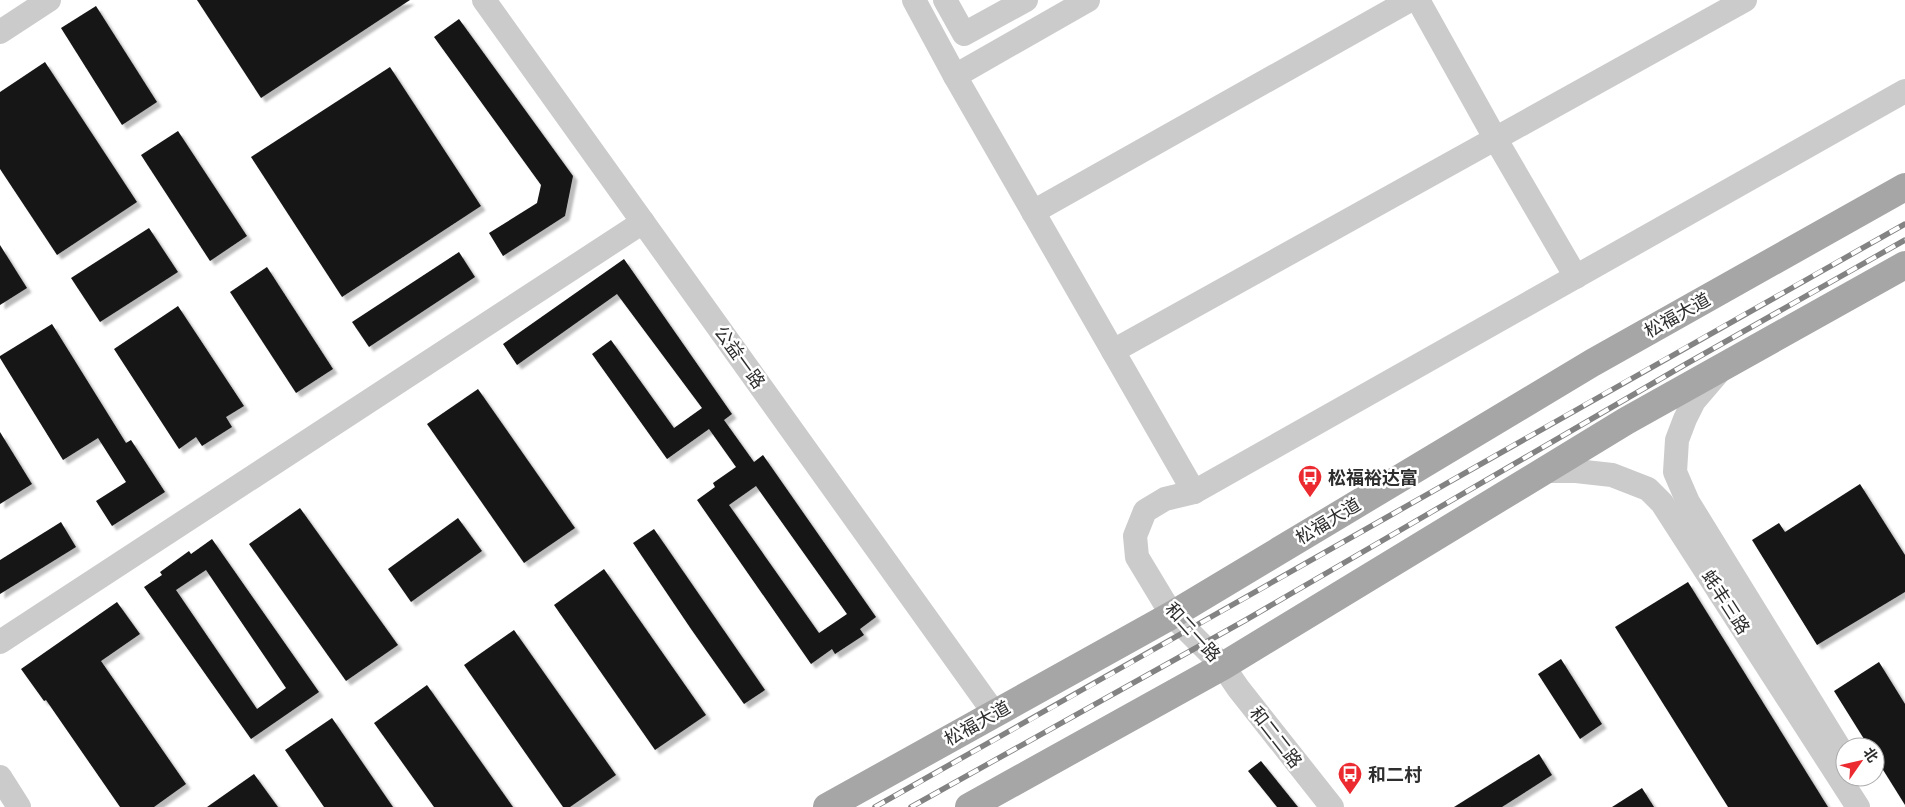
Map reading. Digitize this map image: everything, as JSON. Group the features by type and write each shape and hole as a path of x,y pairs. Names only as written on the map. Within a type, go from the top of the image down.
{"main road":[{"name":"松福大道","path":"827,807 1172,615 1592,363 1905,187"},
{"path":"969,807 1223,666 1626,421 1905,266"}],"street":[{"path":"0,32 49,0"},
{"name":"公益一路","path":"484,0 995,714"},
{"path":"914,0 955,76 1194,492"},
{"path":"945,0 964,34 1026,0"},
{"path":"955,76 1088,0"},
{"path":"1033,212 1410,0"},
{"path":"1418,0 1576,277"},
{"path":"1113,351 1745,0"},
{"name":"和二一路","path":"1223,666 1172,615 1137,557 1135,536 1145,511 1165,499 1194,492 1905,91"},
{"path":"0,642 643,222"},
{"name":"蚝丰三路","path":"1723,367 1694,401 1685,418 1677,440 1675,472 1688,502 1835,741"},
{"name":"蚝丰三路","path":"1544,471 1576,471 1612,475 1648,489 1662,503 1858,807"},
{"name":"和二二路","path":"1223,666 1238,688 1332,807"},
{"path":"0,777 19,807"},
{"path":"1864,787 1876,807"}],"building":[{"path":"197,0 410,0 261,98"},
{"path":"96,6 157,102 122,125 61,28"},
{"path":"459,19 573,176 565,216 503,256 489,233 537,203 541,185 434,37"},
{"path":"45,62 137,202 57,255 0,169 0,92"},
{"path":"390,67 481,206 342,297 251,157"},
{"path":"178,131 247,236 210,261 141,155"},
{"path":"149,228 178,272 100,322 71,278"},
{"path":"0,245 27,288 0,305"},
{"path":"459,252 475,277 369,347 352,322"},
{"path":"624,259 732,414 724,420 754,462 763,455 876,617 860,629 864,635 835,654 832,649 811,664 697,500 715,487 713,483 736,467 709,429 667,459 592,354 611,340 674,428 702,408 617,294 517,365 503,344","holes":["756,486 847,614 819,633 729,505"]},
{"path":"267,267 333,369 296,393 230,292"},
{"path":"178,306 244,406 226,417 232,427 202,446 196,437 179,449 114,349"},
{"path":"52,324 126,443 131,440 165,492 112,526 96,501 126,482 98,438 63,460 0,358 0,356"},
{"path":"478,389 575,528 524,563 427,424"},
{"path":"0,432 32,484 0,504"},
{"path":"1860,484 1905,555 1905,592 1817,645 1752,540 1779,523 1785,532"},
{"path":"300,508 398,645 346,681 249,544"},
{"path":"458,518 482,551 411,602 388,569"},
{"path":"61,522 76,547 0,594 0,560"},
{"path":"654,529 765,690 744,704 633,543"},
{"path":"212,539 319,692 251,739 144,587 162,575 160,572 189,551 191,554","holes":["206,570 286,688 257,709 176,590"]},
{"path":"604,569 706,715 655,750 554,605"},
{"path":"1688,582 1828,807 1728,807 1615,627"},
{"path":"117,602 140,634 101,661 186,784 154,807 120,807 46,700 44,701 21,669"},
{"path":"514,630 616,775 570,807 563,807 464,665"},
{"path":"1561,659 1602,724 1580,739 1538,674"},
{"path":"1879,662 1905,704 1905,805 1885,773 1885,737 1863,737 1834,691"},
{"path":"427,685 513,807 434,807 374,723"},
{"path":"332,718 393,807 324,807 285,750"},
{"path":"1539,754 1552,775 1502,807 1454,807"},
{"path":"1261,761 1298,807 1277,807 1248,771"},
{"path":"254,774 278,807 207,807"},
{"path":"1642,788 1654,807 1612,807"}],"railway":[{"path":"875,807 1905,224"},
{"path":"911,807 1244,621 1686,364 1905,240"}],"place":[{"name":"松福裕达富","path":"1310,498"},
{"name":"和二村","path":"1350,795"}]}
